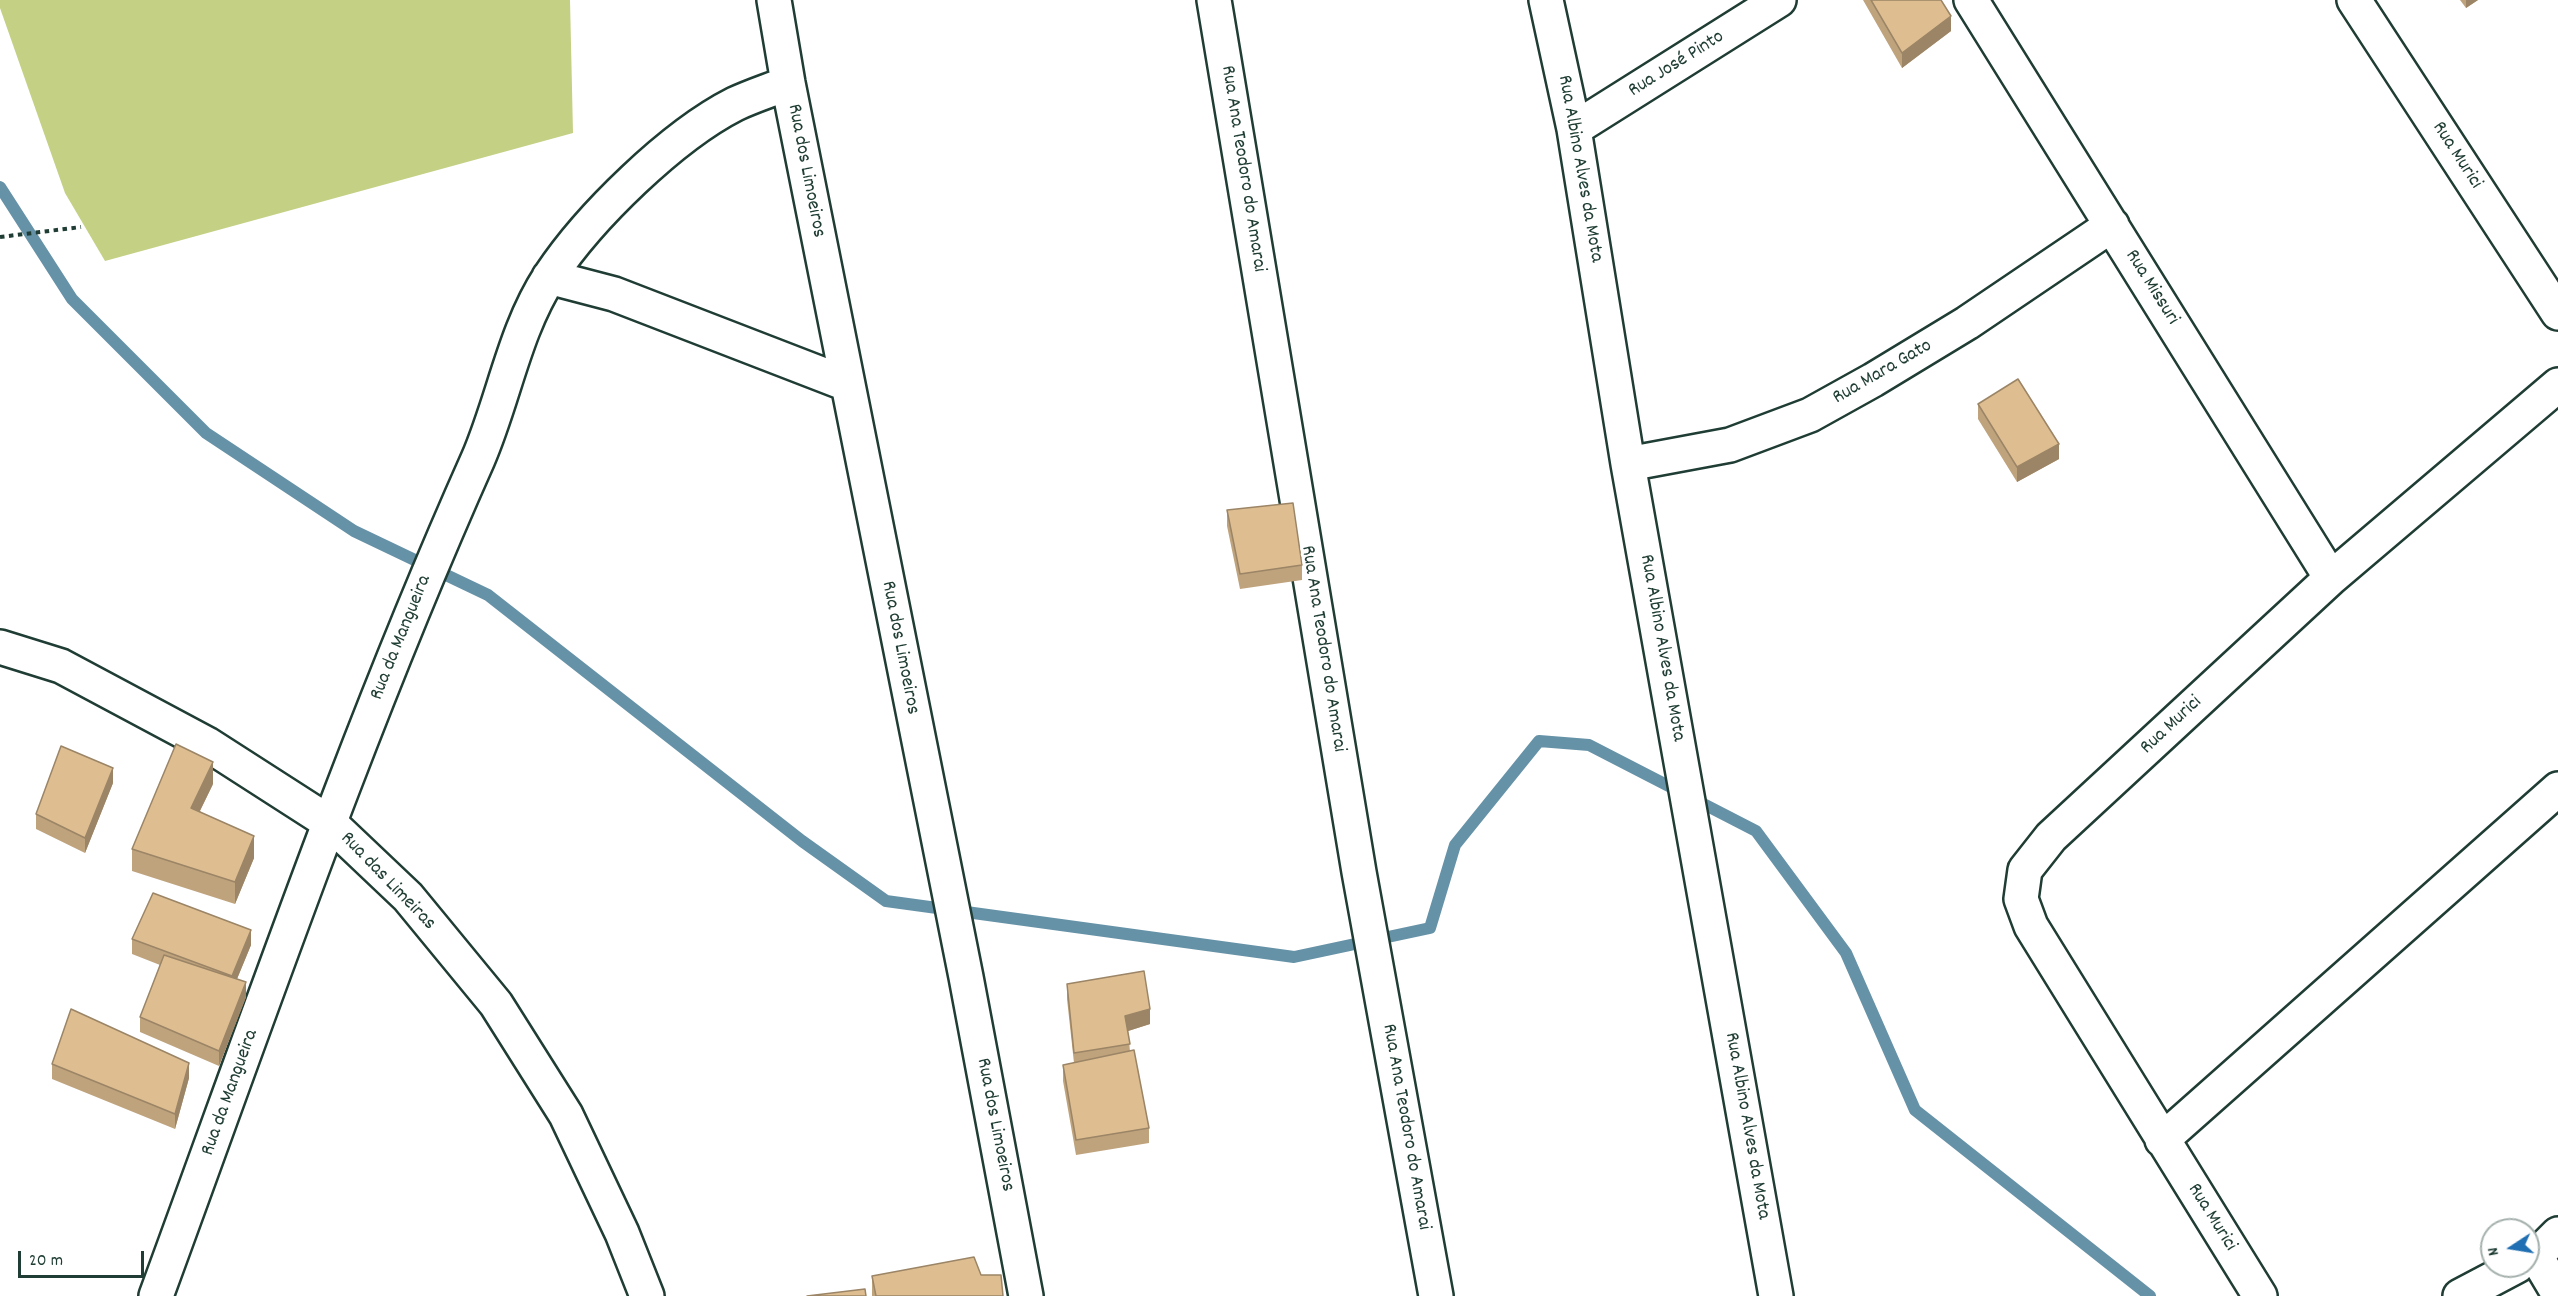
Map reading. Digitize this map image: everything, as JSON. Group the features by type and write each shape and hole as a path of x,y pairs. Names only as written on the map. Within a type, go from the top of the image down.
{"street":[{"name":"Rua dos Limoeiros","path":"774,0 788,83 942,868 966,977 1026,1296"},
{"name":"Rua Ana Teodoro do Amarai","path":"1214,0 1359,872 1436,1296"},
{"name":"Rua Albino Alves da Mota","path":"1546,0 1575,129 1628,464 1776,1296"},
{"name":"Rua José Pinto","path":"1575,129 1779,0"},
{"name":"Rua Missuri","path":"1971,0 2331,578"},
{"name":"Rua Murici","path":"2354,0 2558,313"},
{"name":"Rua da Mangueira","path":"156,1296 403,630 486,440 528,316 549,277 578,238 627,186 686,136 734,105 788,83"},
{"name":"Rua Mara Gato","path":"1628,464 1730,445 1810,415 1968,322 2112,225"},
{"path":"549,277 614,294 848,384"},
{"name":"Rua Murici","path":"2260,1296 2031,926 2021,899 2025,870 2051,837 2331,578 2558,386"},
{"name":"Rua das Limeiras","path":"0,647 61,666 207,744 330,823 408,897 496,1004 566,1115 622,1233 646,1296"},
{"path":"2162,1140 2558,789"},
{"path":"2540,1262 2558,1293"},
{"path":"2460,1296 2492,1278"}],"path":[{"path":"0,237 81,227"}],"green space":[{"path":"0,0 570,0 573,133 105,261 65,193 0,8"}],"building":[{"path":"1871,0 1941,0 1951,16 1902,53"},
{"path":"2018,379 2059,444 2017,467 1978,404"},
{"path":"1293,503 1302,565 1240,574 1227,510"},
{"path":"176,744 213,762 191,808 254,836 235,882 132,849"},
{"path":"61,746 113,768 85,838 36,814"},
{"path":"153,893 251,930 232,976 132,939"},
{"path":"164,955 246,982 219,1051 140,1017"},
{"path":"1144,971 1150,1009 1125,1016 1130,1044 1074,1053 1067,984"},
{"path":"71,1009 189,1063 175,1114 52,1064"},
{"path":"1134,1050 1149,1128 1076,1140 1063,1065"},
{"path":"974,1257 981,1275 1001,1275 1003,1296 876,1296 872,1276"},
{"path":"865,1289 866,1296 807,1296"}],"waterway":[{"path":"0,187 72,299 206,433 354,531 488,595 802,841 886,901 1294,957 1430,928 1455,845 1539,741 1589,745 1756,831 1846,953 1915,1110 2150,1296"}]}
